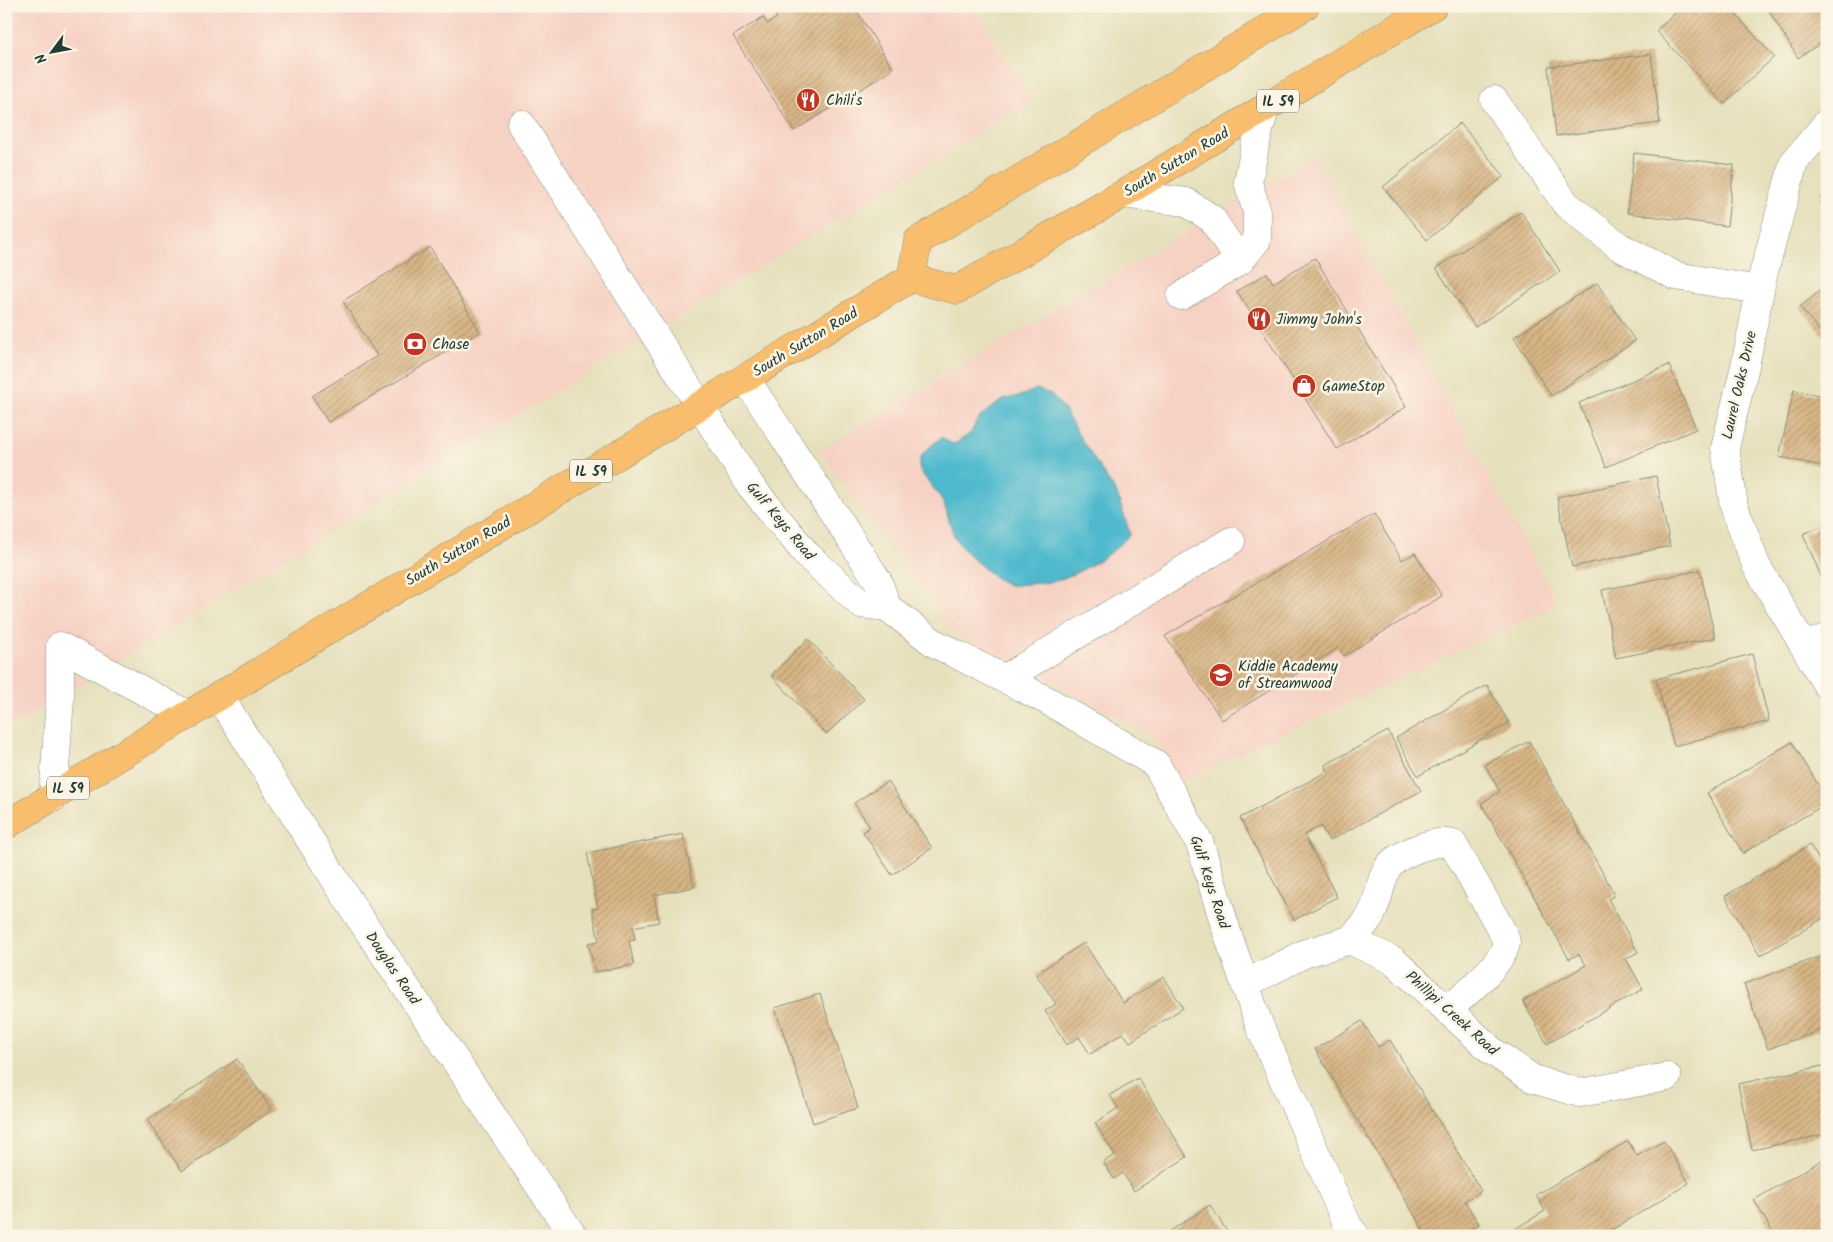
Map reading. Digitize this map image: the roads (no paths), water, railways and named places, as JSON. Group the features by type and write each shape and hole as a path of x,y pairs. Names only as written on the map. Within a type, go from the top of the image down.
{"main road":[{"path":"911,278 918,241 1305,6"},
{"name":"South Sutton Road","path":"6,826 911,278 957,290 1122,194 1433,6"}],"street":[{"path":"1494,100 1566,204 1620,247 1676,276 1760,290"},
{"path":"1181,296 1240,261 1257,240 1257,212 1248,182 1265,108"},
{"name":"Laurel Oaks Drive","path":"1827,123 1794,162 1760,290 1745,366 1725,448 1734,506 1756,564 1815,642 1827,685"},
{"name":"Gulf Keys Road","path":"521,124 750,485 808,556 861,604 886,607 934,643 1048,701 1156,764 1200,844 1227,932 1264,1036 1348,1226 1356,1236"},
{"path":"1122,194 1186,202 1212,219 1240,261"},
{"path":"745,378 878,582 886,607"},
{"path":"1004,679 1231,541"},
{"path":"52,798 60,698 60,646 188,715"},
{"name":"Douglas Road","path":"219,696 357,914 573,1236"},
{"path":"1245,984 1306,953 1350,940 1364,926 1372,914 1384,874 1392,862 1405,854 1432,844 1446,842 1453,844 1502,931 1506,943 1503,953 1493,966 1447,1010"},
{"name":"Phillipi Creek Road","path":"1350,940 1394,961 1492,1051 1533,1079 1580,1093 1667,1077"}],"water":[{"path":"1037,389 1052,395 1063,408 1117,494 1130,534 1107,555 1071,575 1049,582 1009,585 981,566 957,541 943,502 922,473 919,465 924,453 942,437 955,444 971,433 977,420 988,410 1005,399 1020,396"}],"place":[{"name":"Chili's","path":"808,100"},
{"name":"Jimmy John's","path":"1259,319"},
{"name":"Chase","path":"415,344"},
{"name":"GameStop","path":"1304,386"},
{"name":"Kiddie Academy of Streamwood","path":"1221,675"}]}
